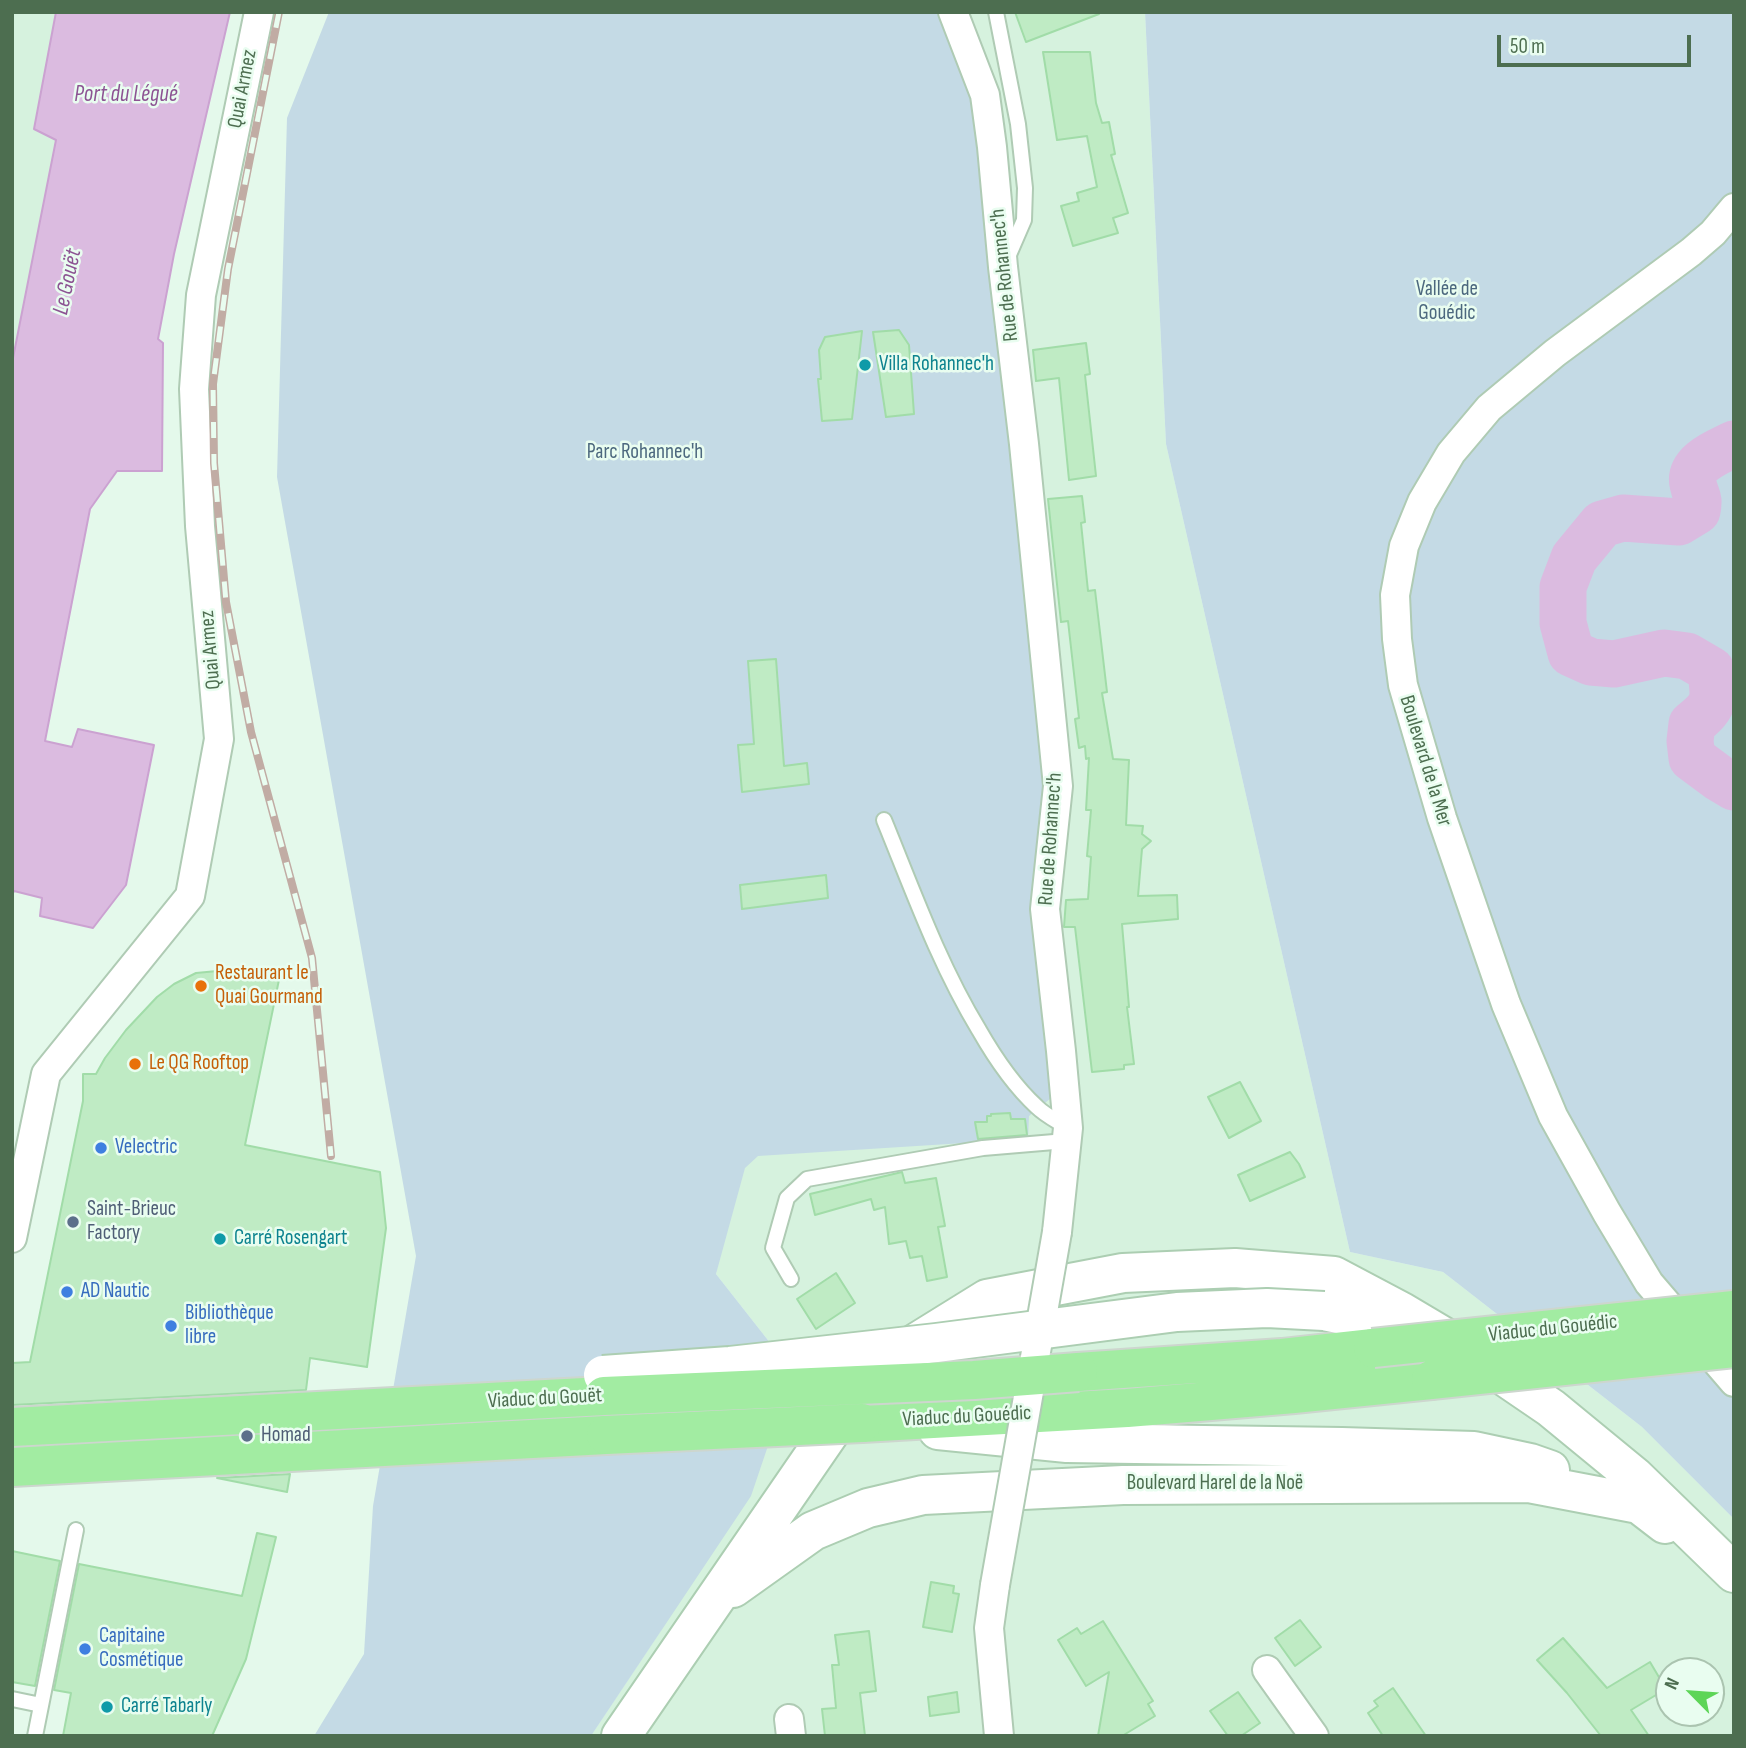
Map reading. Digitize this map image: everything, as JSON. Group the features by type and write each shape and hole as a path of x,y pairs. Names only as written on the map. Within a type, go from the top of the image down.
{"highway":[{"name":"Viaduc du Gouédic","path":"1078,1372 1282,1358 1734,1310"},
{"name":"Viaduc du Gouédic","path":"606,1435 862,1423 1069,1427 1280,1395 1734,1348"},
{"name":"Viaduc du Gouët","path":"12,1427 760,1388 974,1380 1078,1372"},
{"name":"Viaduc du Gouët","path":"12,1467 606,1435"}],"main road":[{"path":"621,1736 855,1395 916,1343 987,1299 1123,1273 1235,1268 1334,1276 1466,1350 1551,1408 1637,1491 1729,1569"},
{"path":"438,1405 603,1375 730,1366 1177,1312 1267,1308 1324,1311 1354,1317 1395,1337 1530,1414 1637,1491"},
{"path":"1069,1427 1342,1447 1474,1451 1637,1491"},
{"name":"Boulevard Harel de la Noë","path":"713,1602 813,1531 868,1508 923,1495 1123,1485 1529,1483 1637,1491"}],"street":[{"name":"Quai Armez","path":"12,1238 46,1074 190,896 219,739 200,526 194,389 201,295 259,12"},
{"name":"Rue de Rohannec'h","path":"953,12 985,95 1024,444 1058,786 1045,909 1061,1051 1067,1134 1057,1232 989,1628 999,1736"},
{"name":"Boulevard de la Mer","path":"1734,208 1698,246 1555,353 1489,408 1451,453 1422,502 1404,546 1395,595 1396,639 1403,685 1442,818 1506,1004 1549,1104 1607,1213 1649,1283 1734,1382"},
{"path":"1267,1670 1314,1736"}],"lane":[{"path":"996,12 1018,124 1025,188 1024,220 1003,267"},
{"path":"884,820 943,963 965,1007 1014,1083 1067,1134"},
{"path":"790,1279 773,1248 787,1198 807,1180 1067,1134"},
{"path":"35,1736 76,1530"},
{"path":"12,1699 41,1705"}],"shaded area":[{"path":"12,12 56,12 34,129 56,139 12,363"},
{"path":"950,12 1145,12 1166,444 1350,1252 1443,1272 1642,1427 1734,1519 1734,1736 591,1736 660,1632 793,1372 716,1274"}],"green space":[{"name":"Parc Rohannec'h","path":"329,12 943,12 978,106 1045,772 1032,921 1051,1098 1029,1116 1028,1139 758,1156 745,1168 716,1274 793,1372 751,1496 591,1736 314,1736 364,1654 373,1506 416,1256 277,477 287,118"},
{"name":"Vallée de Gouédic","path":"1145,12 1734,12 1734,1519 1642,1427 1443,1272 1350,1252 1166,444"}],"water":[{"name":"Port du Légué","path":"56,12 230,12 174,254 158,339 163,343 162,471 117,471 90,509 45,741 72,747 78,729 154,745 126,885 93,928 40,916 42,898 14,891 12,895 12,363 56,140 34,129"}],"building":[{"path":"1015,12 1099,12 1099,14 1026,42"},
{"path":"1043,52 1090,52 1096,103 1102,123 1109,122 1115,154 1111,155 1128,213 1113,218 1118,233 1073,246 1061,206 1079,201 1077,193 1097,187 1087,136 1057,140"},
{"path":"899,330 909,345 914,414 886,417 873,332"},
{"path":"862,331 852,419 822,421 818,379 821,379 819,350 825,337"},
{"path":"1086,343 1090,374 1085,375 1096,476 1069,480 1059,378 1036,381 1033,350"},
{"path":"1082,496 1085,522 1081,523 1088,591 1095,590 1107,692 1102,693 1113,759 1129,760 1126,825 1143,826 1142,834 1151,841 1142,849 1138,896 1177,895 1178,919 1122,924 1127,1007 1134,1064 1124,1065 1124,1069 1092,1072 1075,927 1064,927 1066,900 1088,899 1091,857 1087,856 1091,810 1086,810 1089,758 1086,759 1085,746 1079,748 1075,719 1079,718 1068,621 1061,622 1048,499"},
{"path":"776,659 784,766 807,763 809,784 742,792 738,745 754,744 748,661"},
{"path":"826,875 828,898 742,909 740,885"},
{"name":"Carré Rosengart","path":"239,969 238,971 281,970 245,1145 380,1172 386,1228 367,1367 310,1358 306,1390 12,1405 12,1363 30,1362 83,1101 83,1074 96,1074 126,1030 157,997 174,984 196,973"},
{"path":"1240,1082 1261,1121 1229,1138 1208,1097"},
{"path":"1010,1113 1011,1119 1025,1119 1027,1135 978,1139 975,1122 987,1122 987,1116 991,1114"},
{"path":"1290,1152 1305,1177 1250,1201 1238,1175"},
{"path":"902,1172 905,1183 936,1178 945,1226 938,1227 947,1277 927,1281 922,1256 910,1258 906,1241 889,1244 885,1207 874,1210 871,1199 815,1215 810,1194"},
{"path":"836,1273 855,1303 816,1329 797,1299"},
{"path":"290,1474 287,1492 217,1478"},
{"path":"257,1533 276,1537 246,1659 212,1736 63,1736 71,1693 54,1690 79,1564 242,1596"},
{"path":"12,1551 60,1561 35,1686 12,1682"},
{"path":"931,1582 954,1586 953,1593 959,1594 952,1632 923,1627"},
{"path":"1300,1620 1321,1647 1295,1666 1275,1638"},
{"path":"1103,1621 1153,1701 1148,1704 1155,1716 1122,1736 1098,1736 1109,1672 1086,1686 1058,1640 1077,1628 1081,1634"},
{"path":"869,1631 876,1691 860,1693 865,1736 825,1736 822,1709 836,1708 832,1665 839,1665 835,1635"},
{"path":"1563,1638 1607,1688 1650,1662 1655,1670 1655,1696 1631,1710 1649,1736 1601,1736 1537,1660"},
{"path":"1393,1688 1426,1736 1383,1736 1368,1713 1378,1706 1374,1701"},
{"path":"957,1692 959,1712 930,1716 928,1697"},
{"path":"1238,1692 1260,1723 1241,1736 1228,1736 1210,1711"}],"waterway":[{"path":"1734,444 1706,459 1695,470 1693,484 1698,500 1697,511 1679,522 1623,518 1602,524 1574,558 1563,587 1563,623 1571,653 1591,662 1614,664 1664,653 1687,656 1711,670 1712,701 1692,724 1692,758 1734,787"}],"railway":[{"path":"279,12 228,269 213,384 214,463 226,602 251,732 312,958 331,1156"}],"place":[{"name":"Villa Rohannec'h","path":"865,365"},
{"name":"Restaurant le Quai Gourmand","path":"201,986"},
{"name":"Le QG Rooftop","path":"135,1064"},
{"name":"Velectric","path":"101,1148"},
{"name":"Saint-Brieuc Factory","path":"73,1222"},
{"name":"Carré Rosengart","path":"220,1239"},
{"name":"AD Nautic","path":"67,1292"},
{"name":"Bibliothèque libre","path":"171,1326"},
{"name":"Homad","path":"247,1436"},
{"name":"Capitaine Cosmétique","path":"85,1649"},
{"name":"Carré Tabarly","path":"107,1707"}],"water label":[{"name":"Le Gouët","path":"68,282"}]}
